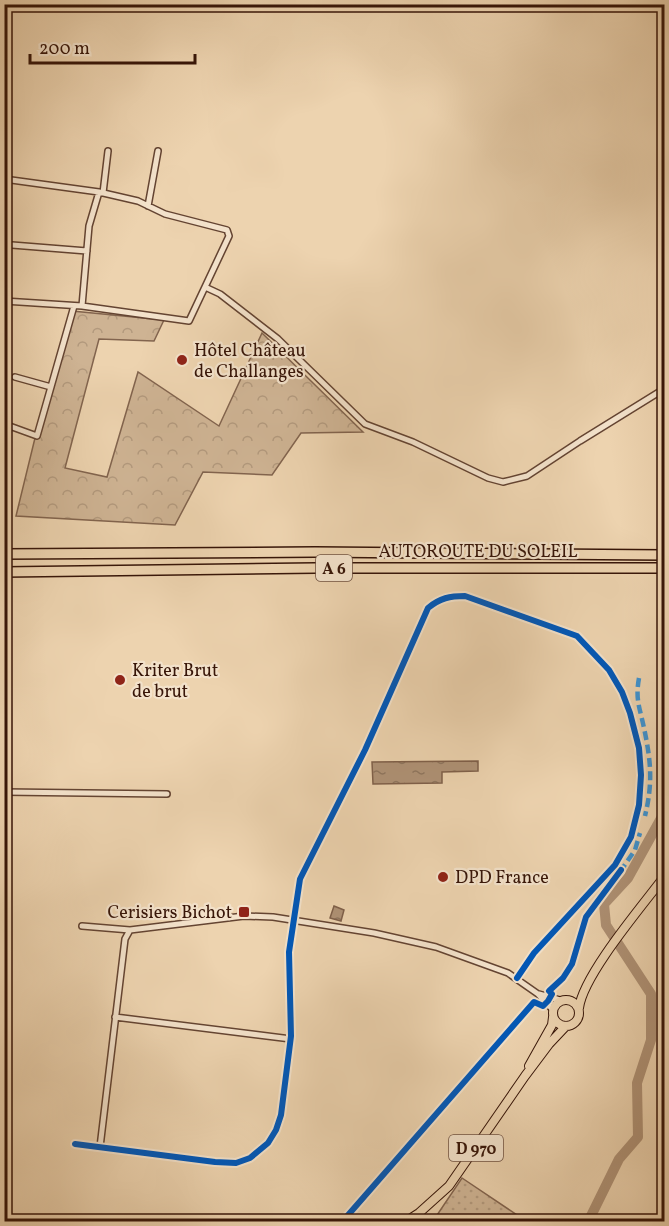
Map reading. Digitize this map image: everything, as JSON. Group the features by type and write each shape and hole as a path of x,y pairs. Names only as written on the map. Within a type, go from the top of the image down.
{"highway":[{"name":"AUTOROUTE DU SOLEIL","path":"4,554 339,552 664,555"},
{"name":"AUTOROUTE DU SOLEIL","path":"4,572 315,568 664,568"}],"main road":[{"path":"589,981 572,997 563,1000 553,1014 559,1024 566,1026 577,1021 579,1002 589,981 664,877"},
{"path":"563,1000 574,1002 579,1008"},
{"name":"D 970","path":"525,1076 552,1025 553,1014"},
{"name":"D 970","path":"412,1221 450,1186 525,1076 566,1026"},
{"name":"D 970","path":"405,1221 419,1213"}],"street":[{"path":"81,306 89,226 101,193 108,151"},
{"path":"148,206 158,151"},
{"path":"4,179 101,193 148,206 165,214 227,230 229,236 189,321 81,306 4,301"},
{"path":"12,245 87,251"},
{"path":"205,287 220,294 278,339 365,424 413,442 488,478 503,482 526,476 664,389"},
{"path":"4,424 37,436 74,306"},
{"path":"15,377 51,387"},
{"path":"75,1144 236,1163 250,1158 268,1143 281,1115 291,1039 289,952 302,872 365,750 428,608 436,601 451,596 465,596 577,636 609,670 622,692 639,748 641,775 639,805 631,837 615,865 534,953 517,978"},
{"path":"4,792 167,794"},
{"path":"82,926 130,930 244,916 273,917 407,939 508,973 538,994 553,1014"},
{"path":"99,1147 125,939 130,930"},
{"path":"538,994 563,1000"},
{"path":"116,1017 291,1039"}],"green space":[{"path":"72,311 164,320 154,341 99,339 65,468 107,477 138,372 219,426 262,333 363,432 301,433 272,475 203,472 175,525 16,516 35,438"},
{"path":"462,1178 526,1221 433,1221"}],"water":[{"path":"478,761 478,771 442,772 442,783 373,784 372,762"},
{"path":"334,906 344,910 341,921 330,918"}],"waterway":[{"path":"588,1222 619,1159 638,1137 637,1083 651,1040 651,994 606,925 604,904 628,878 664,813"}],"marked path":[{"path":"639,678 638,698 650,762 649,793 645,816"},
{"path":"620,872 635,850 640,833"}],"cycle path":[{"path":"75,1144 236,1163 250,1158 268,1143 281,1115 291,1036 289,952 300,879 365,750 428,608 450,597 465,596 577,636 609,670 622,692 639,748 641,775 639,805 631,837 615,865 534,953 517,978"},
{"path":"342,1222 534,1002 543,1006 548,1001 552,994 549,991 563,978 572,964 586,917 621,870"}],"place":[{"name":"Hôtel Château de Challanges","path":"182,360"},
{"name":"Kriter Brut de brut","path":"120,680"},
{"name":"DPD France","path":"443,877"},
{"name":"Cerisiers Bichot","path":"244,912"}]}
